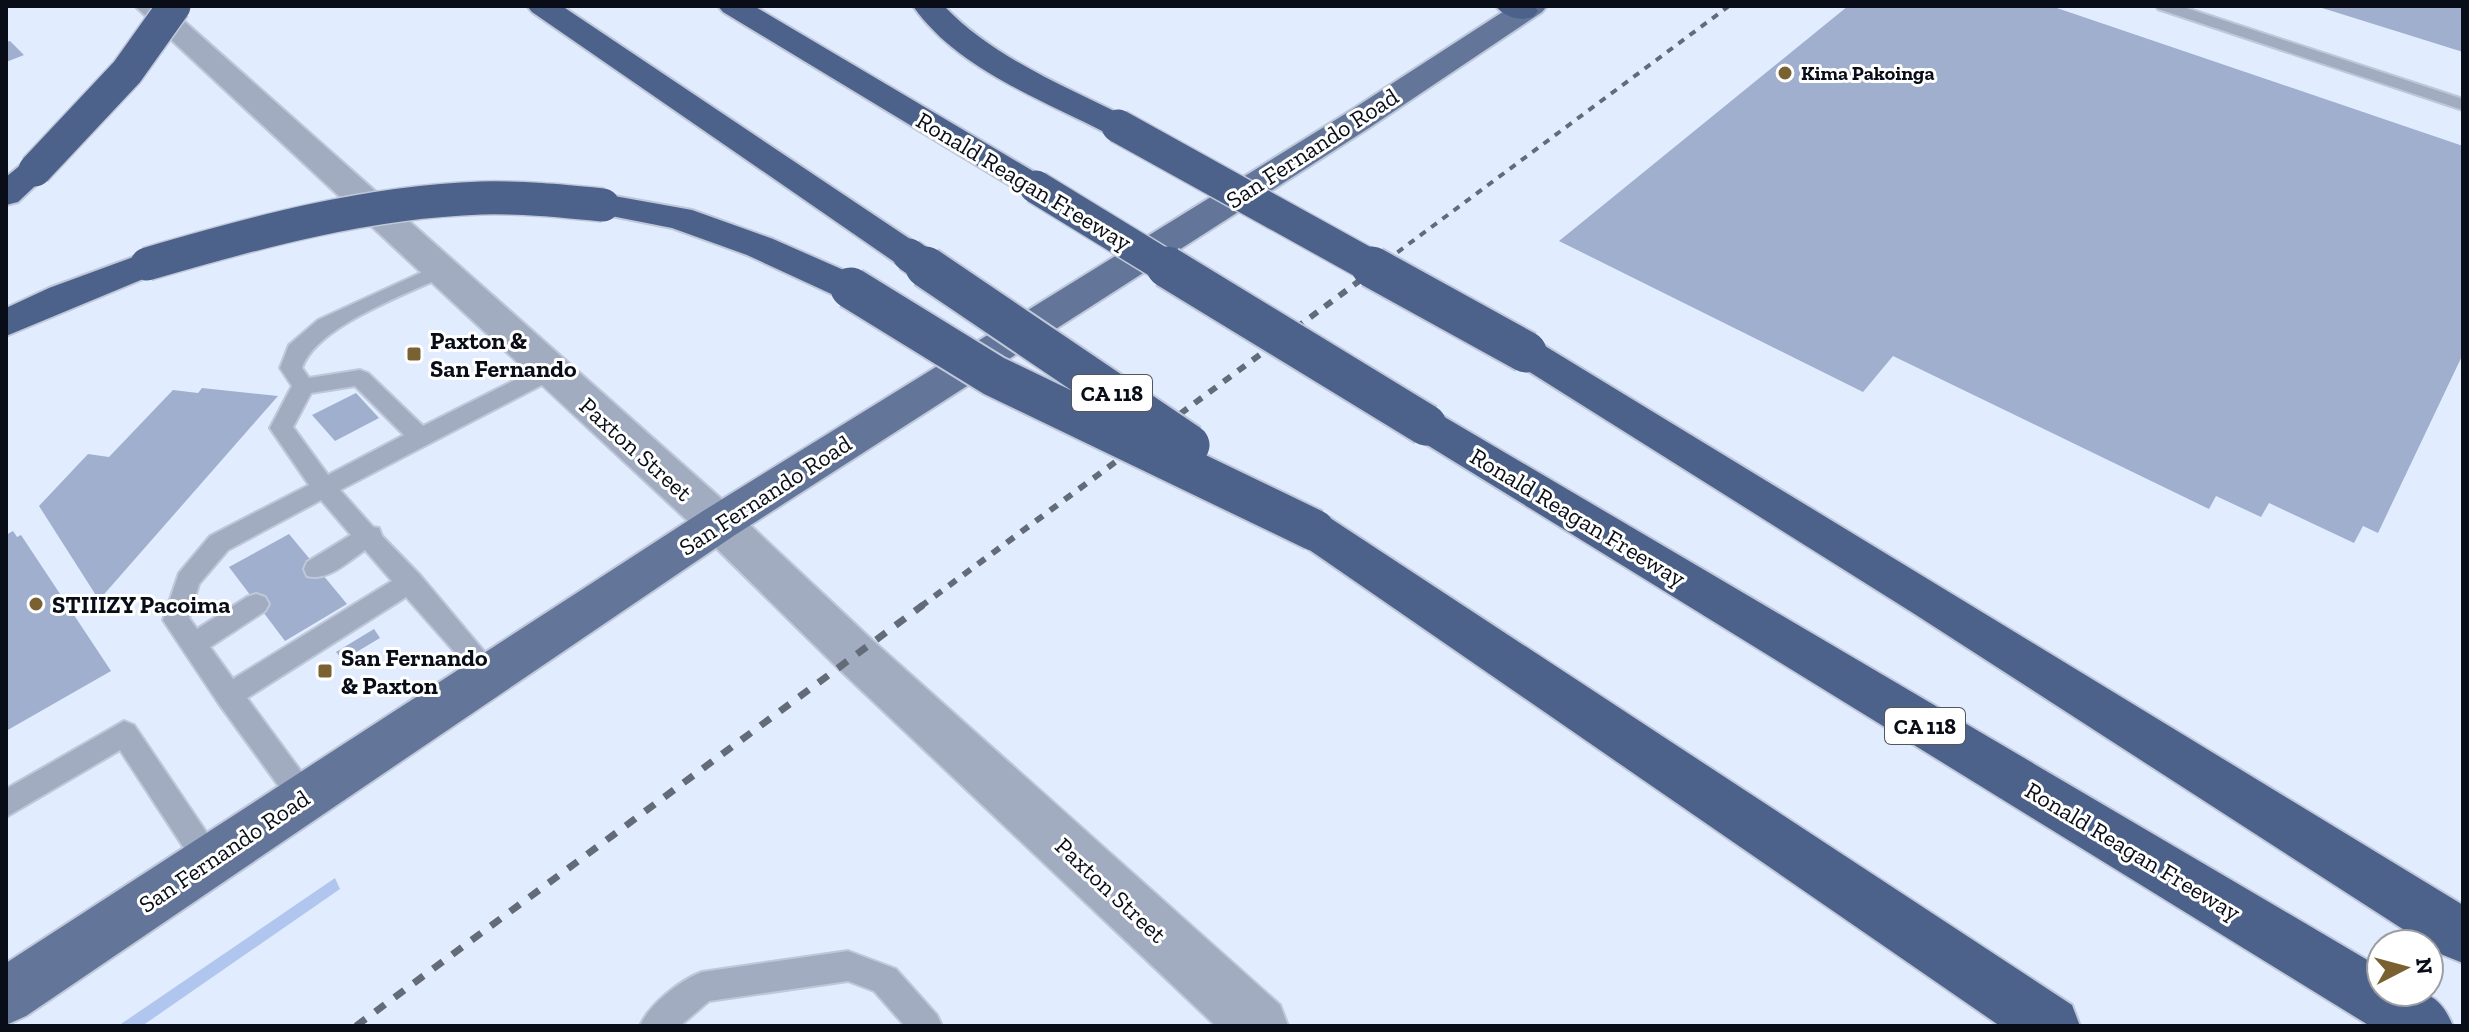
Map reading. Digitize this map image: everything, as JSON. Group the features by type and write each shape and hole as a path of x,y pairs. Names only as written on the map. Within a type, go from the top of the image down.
{"highway":[{"path":"6,195 107,99 152,43 174,6"},
{"name":"CA 118","path":"542,6 2051,1026"},
{"name":"Ronald Reagan Freeway","path":"733,6 2424,1026"},
{"path":"928,6 946,29 985,55 1526,352 1929,600 2463,936"},
{"path":"6,323 147,264 242,236 328,217 419,203 529,198 603,205 679,218 760,247 851,288 994,376 1314,530"}],"main road":[{"name":"San Fernando Road","path":"6,996 719,523 1357,121 1522,8"}],"street":[{"name":"Paxton Street","path":"150,6 719,523 1232,1017"}],"lane":[{"path":"2164,6 2463,105"},
{"path":"303,386 291,368 297,350 325,325 440,270"},
{"path":"304,798 176,620 188,580 219,543 551,371"},
{"path":"303,386 360,378 420,437"},
{"path":"303,386 281,428 324,488 370,535 491,675"},
{"path":"316,569 370,535"},
{"path":"228,696 411,582"},
{"path":"193,645 256,604"},
{"path":"6,804 124,733 209,861"},
{"path":"656,1026 702,987 848,966 885,980 926,1026"}],"shaded area":[{"path":"335,878 340,889 142,1026 118,1026"}],"building":[{"path":"1848,6 2051,6 2463,146 2463,354 2378,533 2363,526 2354,543 2269,503 2261,517 2216,496 2209,509 1893,356 1863,392 1559,241"},
{"path":"2463,6 2463,52 2319,7"},
{"path":"10,41 24,55 6,62 6,42"},
{"path":"202,388 278,396 99,600 39,506 88,454 109,457 173,390 198,393"},
{"path":"356,393 379,418 335,441 312,415"},
{"name":"STIIIZY Pacoima","path":"13,531 17,537 21,535 111,671 6,731 6,535"},
{"path":"289,534 347,604 285,641 229,567"},
{"path":"374,629 380,638 343,660 336,652"}],"railway":[{"path":"1375,269 1729,6"},
{"path":"920,607 1378,267"},
{"path":"356,1026 923,605"}],"place":[{"name":"Kima Pakoinga","path":"1785,73"},
{"name":"Paxton & San Fernando","path":"414,354"},
{"name":"STIIIZY Pacoima","path":"36,604"},
{"name":"San Fernando & Paxton","path":"325,671"}]}
